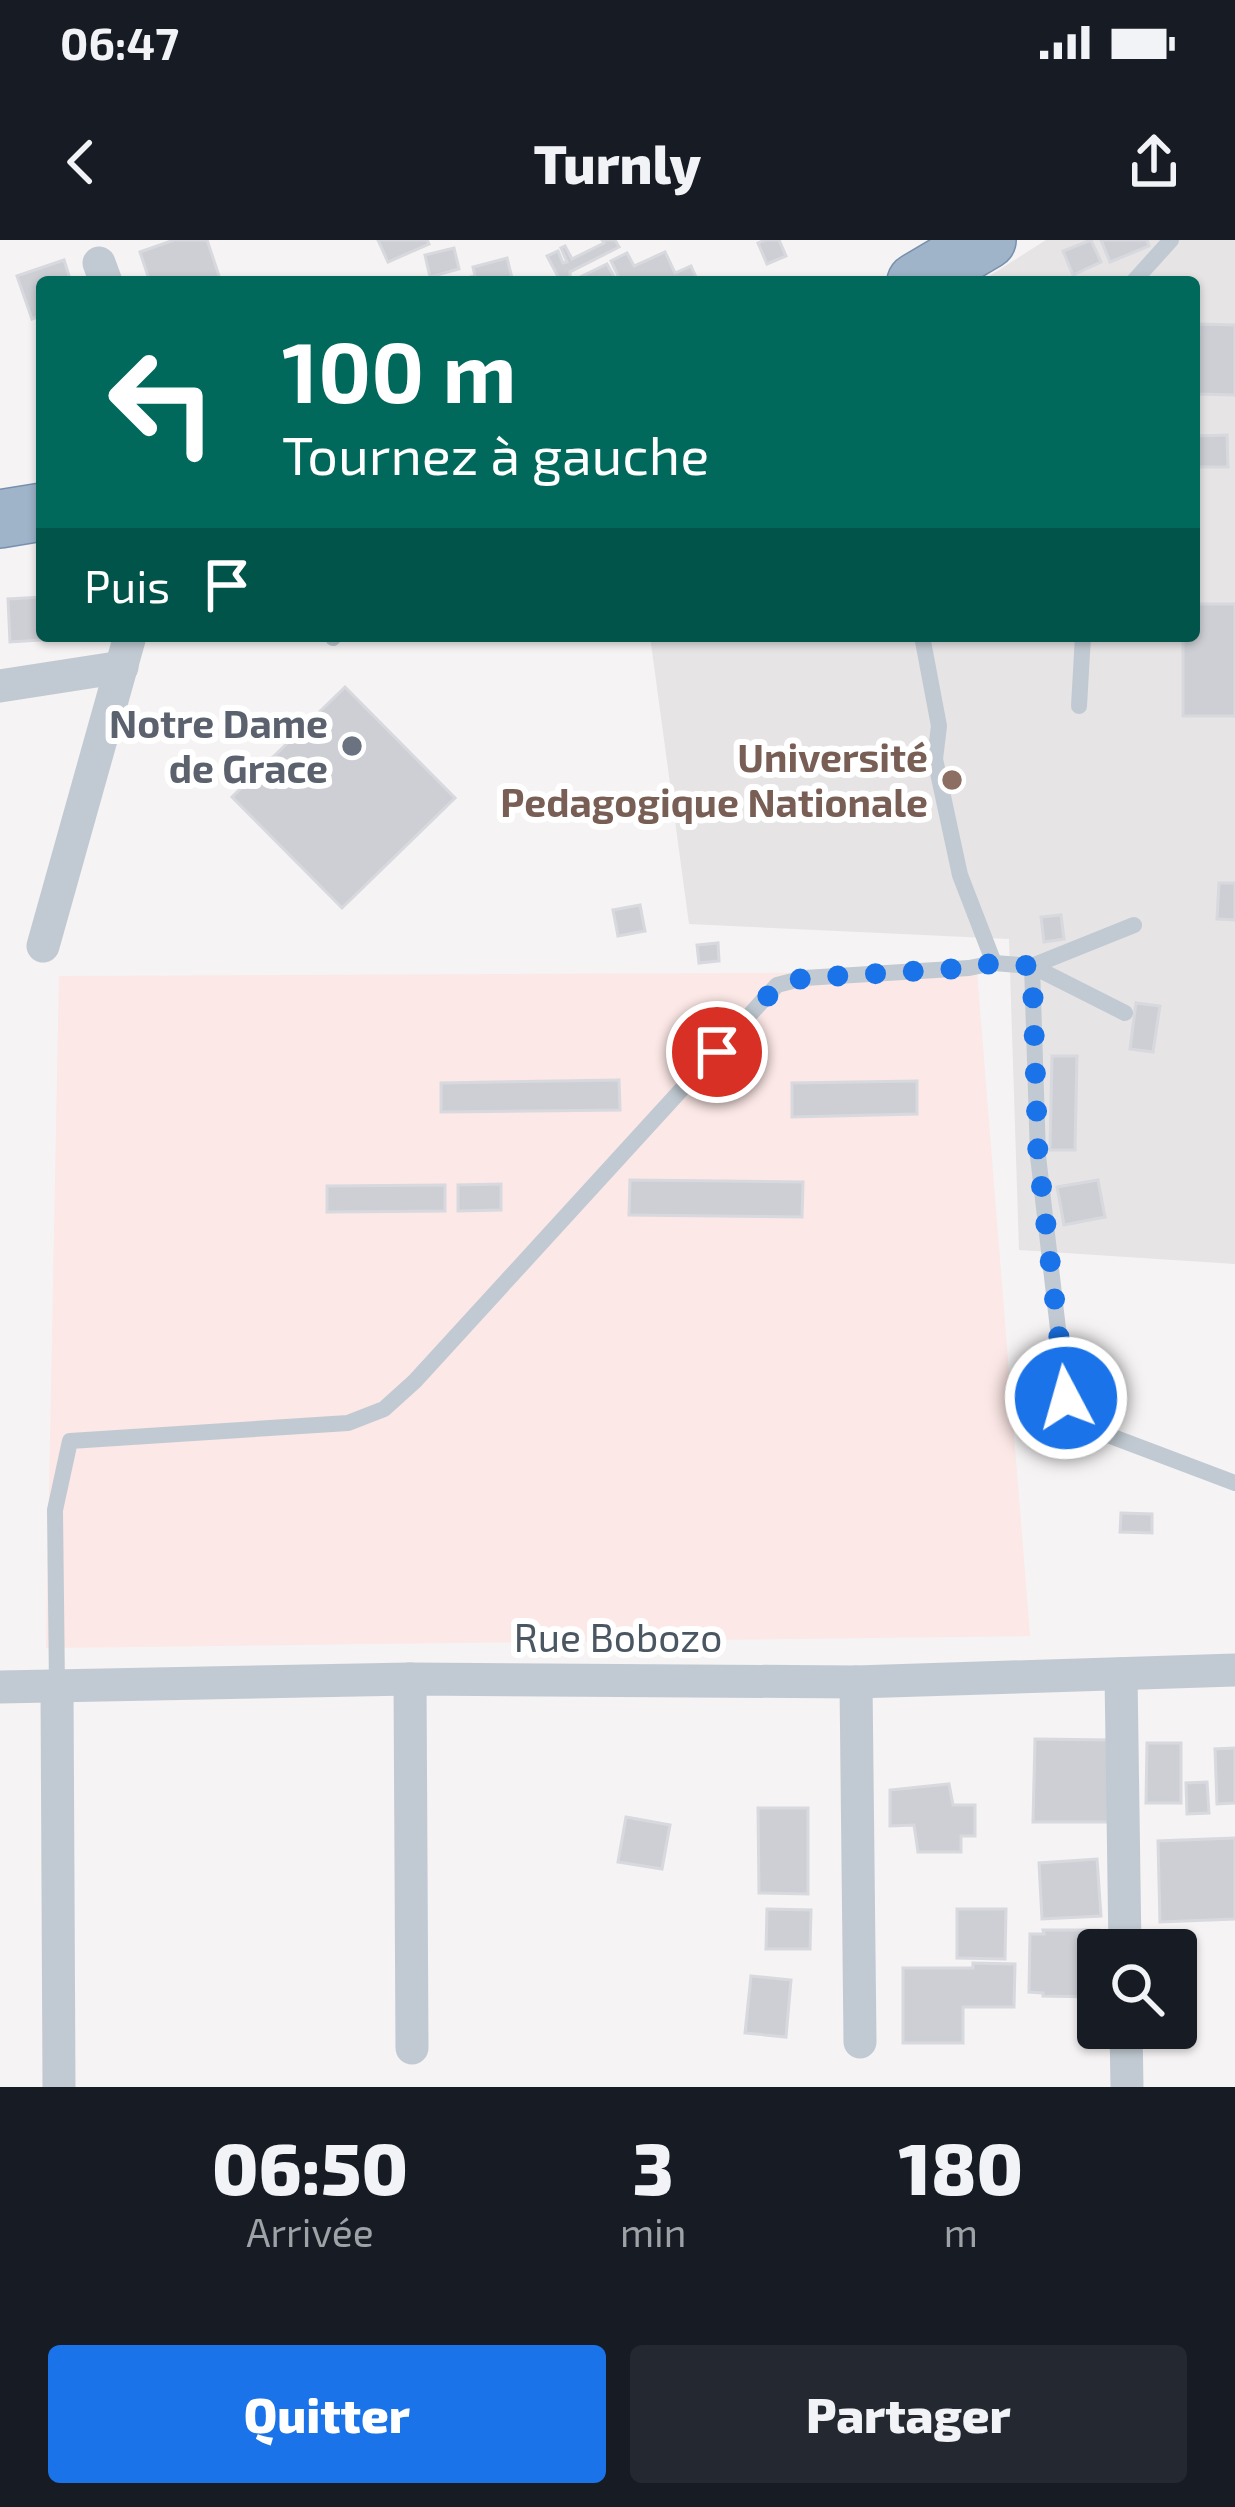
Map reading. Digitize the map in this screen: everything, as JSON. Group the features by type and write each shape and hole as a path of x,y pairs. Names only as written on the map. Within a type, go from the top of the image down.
{"highway":[{"path":"926,276 987,240"},
{"path":"0,519 36,513"}],"street":[{"path":"0,686 126,652"},
{"path":"43,946 126,652"},
{"name":"Rue Bobozo","path":"0,1688 410,1678 856,1682 1235,1670"},
{"path":"1121,1674 1125,1929"},
{"path":"410,1678 412,2048"},
{"path":"856,1682 860,2042"},
{"path":"57,1687 59,2087"},
{"path":"1126,2049 1127,2087"}],"lane":[{"path":"1138,276 1171,240"},
{"path":"923,642 939,726 934,759 959,875 994,963"},
{"path":"1079,706 1083,642"},
{"path":"1032,966 1134,925"},
{"path":"57,1687 55,1510 70,1441 348,1424 384,1409 415,1381 777,986 804,978 994,963 1032,966 1125,1013"},
{"path":"1032,966 1038,1156 1066,1398 1092,1430 1235,1483"}],"shaded area":[{"name":"Université Pedagogique Nationale","path":"1046,240 1235,240 1235,1264 1019,1250 1009,939 689,924 651,642 1200,642 1200,276 989,276"},
{"path":"977,972 1030,1636 46,1648 59,976"}],"building":[{"path":"174,240 207,240 219,276 148,276 140,252"},
{"path":"378,240 427,240 429,244 388,262"},
{"path":"602,240 615,240 619,247 570,276 558,276 547,256 558,251 563,263 567,262 561,248 565,246 572,259 604,243"},
{"path":"779,240 786,256 767,264 758,243"},
{"path":"1091,240 1101,262 1073,275 1063,251"},
{"path":"1101,240 1147,240 1149,246 1110,262"},
{"path":"454,248 459,269 430,276 425,255"},
{"path":"665,252 675,273 691,266 695,276 618,276 611,261 627,253 634,266"},
{"path":"507,258 512,276 475,276 473,267"},
{"path":"64,260 69,276 36,276 36,317 32,319 17,276"},
{"path":"607,264 614,276 582,276"},
{"path":"1200,324 1235,325 1235,395 1200,394"},
{"path":"1227,435 1228,467 1200,467 1200,436"},
{"path":"36,597 36,640 10,642 8,599"},
{"path":"1200,604 1235,604 1235,716 1183,716 1183,642 1200,642"},
{"path":"345,687 455,798 342,908 232,797"},
{"path":"1219,883 1235,883 1235,920 1217,919"},
{"path":"640,905 645,931 618,936 613,910"},
{"path":"1061,915 1064,939 1044,942 1041,917"},
{"path":"718,943 719,961 699,963 697,945"},
{"path":"1136,1003 1160,1006 1153,1052 1130,1049"},
{"path":"1052,1056 1077,1056 1075,1150 1050,1150"},
{"path":"619,1080 620,1110 441,1112 441,1083"},
{"path":"917,1081 917,1114 792,1117 792,1083"},
{"path":"630,1180 803,1182 802,1217 629,1215"},
{"path":"1098,1180 1105,1217 1064,1225 1057,1187"},
{"path":"501,1184 501,1210 458,1211 458,1185"},
{"path":"445,1185 445,1211 327,1212 327,1186"},
{"path":"1121,1513 1152,1514 1152,1533 1120,1532"},
{"path":"1035,1739 1110,1740 1108,1822 1033,1822"},
{"path":"1147,1743 1181,1743 1181,1803 1146,1803"},
{"path":"1235,1748 1235,1803 1217,1804 1215,1749"},
{"path":"1207,1782 1209,1813 1187,1814 1186,1783"},
{"path":"949,1784 953,1805 975,1805 975,1836 961,1836 961,1852 918,1852 914,1825 890,1826 890,1790"},
{"path":"758,1808 808,1808 808,1894 759,1893"},
{"path":"626,1817 670,1825 662,1869 618,1862"},
{"path":"1235,1838 1235,1919 1160,1922 1158,1841"},
{"path":"1097,1859 1101,1916 1042,1919 1039,1863"},
{"path":"767,1909 811,1910 810,1949 766,1949"},
{"path":"957,1909 1006,1909 1005,1959 957,1958"},
{"path":"1043,1930 1077,1930 1077,1997 1029,1992 1030,1934 1044,1934"},
{"path":"973,1963 1015,1964 1014,2007 963,2007 963,2043 903,2043 903,1968 973,1968"},
{"path":"751,1976 791,1980 786,2037 745,2033"}],"place":[{"name":"Notre Dame de Grace","path":"352,746"},
{"name":"Université Pedagogique Nationale","path":"952,780"}],"route":[{"path":"717,1052 777,986 804,978 994,963 1032,966 1038,1156 1066,1398"}]}
